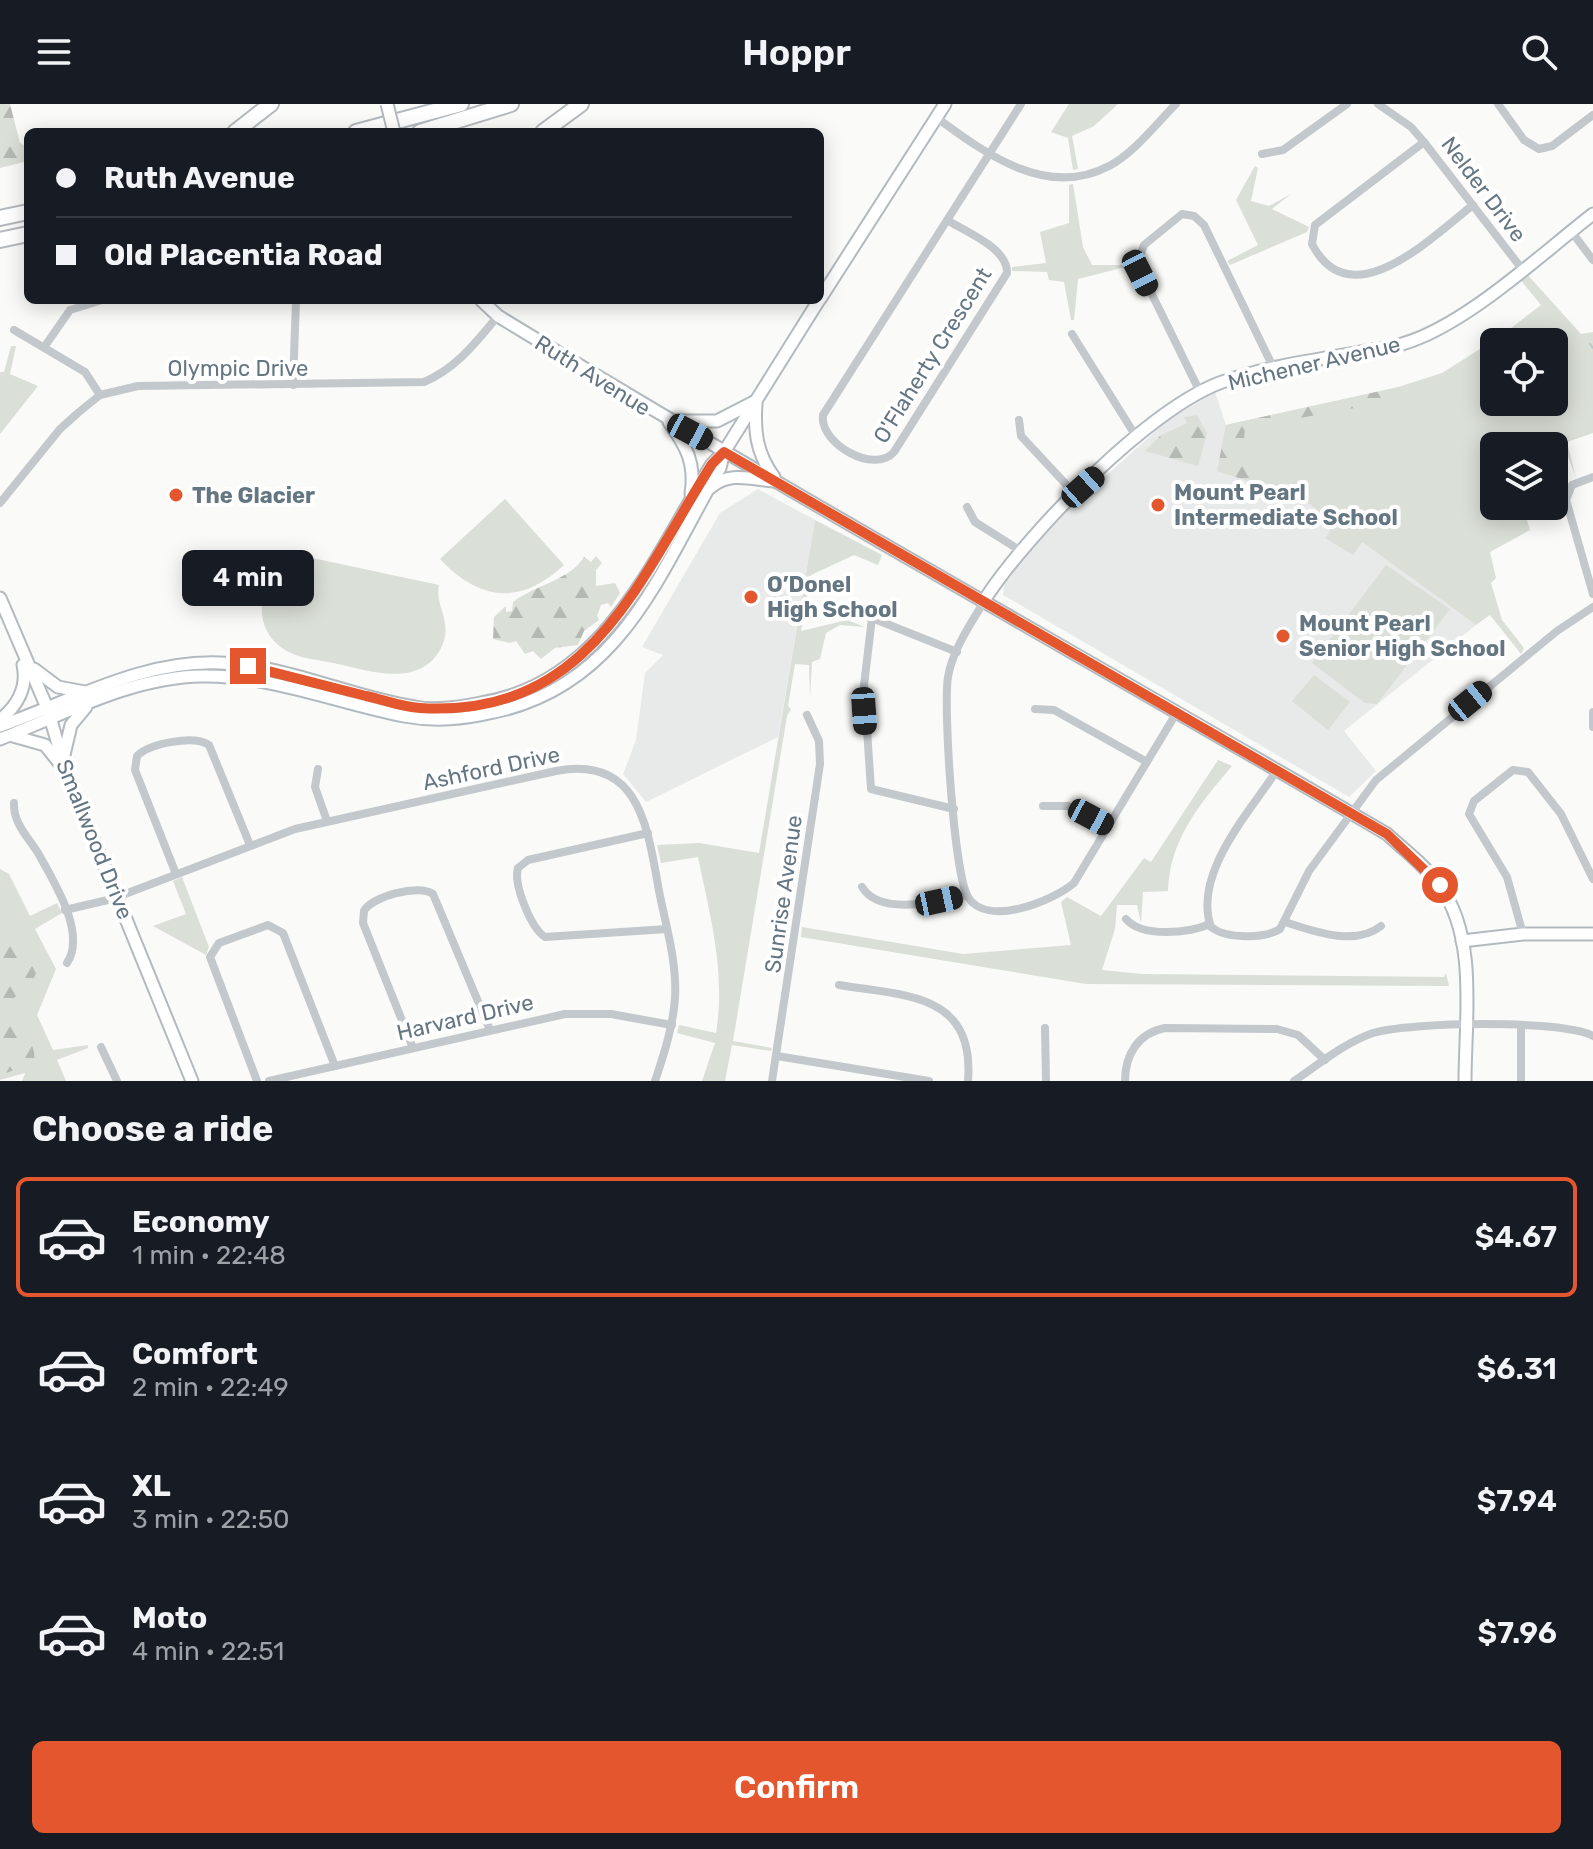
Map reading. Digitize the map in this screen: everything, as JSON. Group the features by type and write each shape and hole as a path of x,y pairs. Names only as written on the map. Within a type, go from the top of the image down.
{"highway":[{"path":"240,128 271,104"},
{"path":"371,128 461,104"},
{"path":"433,128 511,104"},
{"path":"548,128 581,104"},
{"path":"0,218 24,213"},
{"path":"0,240 24,235"}],"main road":[{"path":"387,104 393,128"},
{"path":"824,294 945,104"},
{"name":"Michener Avenue","path":"985,599 1048,518 1167,412 1226,381 1402,344 1427,335 1452,321 1593,214"},
{"name":"Ruth Avenue","path":"485,304 498,316 668,420 985,599 1387,834 1440,885 1453,911 1462,941 1465,1081"},
{"path":"4,737 49,714 166,666 220,663 248,666 416,708 500,700 539,686 574,662 607,632 637,590 691,498 724,452 817,304"},
{"path":"668,420 700,424 717,421 756,401"},
{"path":"756,401 757,443 763,461 777,481"},
{"path":"668,420 685,445 694,469 691,498"},
{"path":"16,641 46,681 91,696 146,683 200,676 239,678 422,719 463,719 521,706 584,672 623,634 653,591 720,468 724,452"},
{"path":"704,495 715,483 731,477 777,481"},
{"name":"Smallwood Drive","path":"0,598 49,714 66,772 192,1081"},
{"path":"0,723 12,709 25,683 16,641"},
{"path":"66,772 64,751 71,725 91,696"},
{"path":"0,723 49,714"},
{"path":"4,737 45,745 66,772"},
{"path":"1462,941 1523,934 1593,934"}],"street":[{"name":"O'Flaherty Crescent","path":"947,220 1000,254 1007,264 1007,273 894,452 885,460 871,461 828,437 822,428 823,415 947,220 990,154 1021,104"},
{"path":"937,118 990,154 1036,176 1088,175 1111,166 1176,104"},
{"path":"1262,154 1283,150 1347,104"},
{"name":"Nelder Drive","path":"1378,104 1411,127 1522,269"},
{"path":"1498,104 1524,140 1539,149 1552,146 1593,115"},
{"path":"1424,142 1315,225 1312,244 1327,265 1351,275 1388,268 1473,205"},
{"path":"1200,392 1137,264 1137,255 1144,245 1182,214 1194,216 1204,225 1274,369"},
{"path":"1571,231 1593,260"},
{"path":"45,346 70,310 89,304"},
{"path":"293,385 296,304"},
{"name":"Olympic Drive","path":"0,503 60,429 100,395 138,386 424,382 441,374 468,352 498,316"},
{"path":"14,330 45,346 88,375 100,395"},
{"path":"1072,334 1137,438"},
{"path":"1019,420 1021,436 1075,494"},
{"path":"1593,477 1576,483 1566,496 1593,594"},
{"path":"967,507 975,522 1021,551"},
{"path":"985,599 949,671 947,692 957,853 967,895 978,904 1005,910 1046,902 1077,879 1177,712"},
{"path":"1126,919 1143,930 1181,930 1210,924 1224,934 1259,935 1277,931 1285,922 1304,877 1370,786 1569,622 1593,607"},
{"path":"851,610 957,652"},
{"path":"872,618 864,680 870,787 878,794 954,809"},
{"path":"1035,709 1051,708 1147,762"},
{"path":"1593,712 1593,727"},
{"name":"Sunrise Avenue","path":"772,1081 820,764 819,741 807,715"},
{"path":"176,874 135,770 137,756 144,750 196,739 209,745 250,845"},
{"path":"318,769 315,787 327,821"},
{"name":"Ashford Drive","path":"65,910 118,897 250,845 327,821 556,771 581,769 606,775 626,788 640,807 667,929 675,985 672,1025 655,1081"},
{"path":"1210,924 1212,890 1224,848 1277,770"},
{"path":"1523,934 1507,877 1469,814 1474,801 1513,770 1528,772 1551,800 1593,879"},
{"path":"14,803 16,819 42,861 65,910 74,943 67,963"},
{"path":"1043,806 1069,806 1108,826"},
{"path":"648,833 528,860 518,868 517,877 536,928 545,937 667,929"},
{"path":"862,887 873,898 897,903 922,903 967,895"},
{"path":"413,1048 363,923 364,911 375,900 418,890 429,890 433,894 490,1030"},
{"path":"1285,922 1334,935 1367,934 1381,926"},
{"path":"257,1081 210,957 219,943 268,925 283,933 335,1066"},
{"path":"839,985 922,998 940,1006 955,1023 964,1040 968,1081"},
{"name":"Harvard Drive","path":"269,1081 575,1013 611,1014 672,1025"},
{"path":"1294,1081 1354,1041 1401,1026 1564,1027 1593,1036"},
{"path":"1521,1027 1521,1081"},
{"path":"1045,1028 1046,1081"},
{"path":"1125,1081 1132,1049 1151,1032 1165,1028 1289,1031 1307,1041 1325,1060"},
{"path":"101,1047 117,1081"},
{"path":"777,1056 929,1081"}],"shaded area":[{"name":"Mount Pearl Senior High School","path":"1215,392 1226,425 1269,490 1286,487 1336,523 1325,538 1362,542 1476,625 1344,731 1376,771 1349,797 1003,595 1004,585 1052,524 1167,421"},
{"path":"758,489 815,520 778,737 646,802 623,774 636,740 645,673 663,655 642,647 720,513"}],"green space":[{"path":"0,104 10,104 20,143 24,145 24,162 0,168"},
{"path":"1069,104 1118,104 1094,126 1072,136 1078,169 1073,170 1068,138 1051,132"},
{"path":"1255,166 1258,168 1251,201 1269,206 1291,194 1272,209 1309,227 1307,232 1230,265 1227,261 1258,245 1236,200"},
{"path":"1073,184 1083,247 1092,265 1133,265 1078,279 1074,320 1071,320 1064,282 1049,280 1047,272 1012,271 1012,267 1046,263 1040,232 1069,223 1069,185"},
{"path":"1526,273 1581,334 1593,332 1593,433 1568,442 1568,432 1480,432 1480,520 1527,520 1530,530 1490,552 1496,578 1491,583 1502,620 1524,648 1521,654 1490,615 1476,625 1362,542 1353,555 1325,538 1335,523 1286,487 1269,490 1226,425 1392,389 1442,373 1480,349 1480,416 1568,416 1568,328 1511,328 1541,305 1519,278"},
{"path":"11,346 16,346 10,374 38,386 0,434 0,372 4,372"},
{"path":"1398,387 1404,394 1382,403 1245,428 1244,441 1262,474 1260,477 1266,483 1263,486 1217,471 1226,425"},
{"path":"1197,415 1207,433 1198,466 1145,451 1160,436 1187,423 1184,417"},
{"path":"505,499 564,565 532,587 501,593 470,584 440,559"},
{"path":"815,520 882,555 878,565 854,555 811,575 801,631 847,620 865,627 840,625 826,633 820,659 812,662 810,698 809,665 795,664 788,706 791,709 787,716 733,1041 772,1048 771,1051 732,1045 725,1081 702,1081 715,1043 677,1033 679,1025 716,1033 719,988 712,923 698,857 661,863 657,845 699,843 759,853"},
{"path":"303,556 439,585 439,601 445,623 440,650 430,662 418,669 391,674 301,657 276,643 262,616 262,601 276,574 288,563"},
{"path":"596,556 602,563 596,570 596,586 615,583 620,593 611,607 608,603 601,605 597,616 599,620 584,631 578,645 555,648 541,659 533,651 525,654 516,641 510,643 493,639 494,617 506,606 506,612 512,611 513,602 522,596 562,577 584,557 591,562"},
{"path":"1386,565 1450,609 1377,704 1365,703 1312,663"},
{"path":"1314,675 1350,702 1328,730 1292,701"},
{"path":"1218,760 1232,766 1198,809 1180,839 1168,891 1143,892 1141,923 1137,905 1117,905 1115,929 1102,970 1142,974 1444,977 1446,973 1449,986 1086,984 801,937 802,927 963,954 1071,945 1061,902 1067,897 1101,916 1144,858 1151,862"},
{"path":"0,869 9,874 30,916 57,903 62,913 35,929 56,969 37,1015 53,1050 88,1045 88,1048 57,1060 66,1081 36,1081 32,1071 0,1080"},
{"path":"182,877 209,947 206,955 153,926 186,914 173,881"},
{"path":"0,918 10,922 18,953 27,952 36,973 30,987 12,999 20,1004 35,1066 43,1081 22,1081 26,1071 23,1067 0,1075"}],"waterway":[{"path":"1590,344 1593,348"}],"place":[{"name":"The Glacier","path":"176,495"},
{"name":"Mount Pearl Intermediate School","path":"1158,505"},
{"name":"O’Donel High School","path":"751,597"},
{"name":"Mount Pearl Senior High School","path":"1283,636"}],"route":[{"path":"248,666 416,708 465,706 500,700 539,686 574,662 607,632 637,590 712,464 724,452 985,599 1387,834 1440,885"}]}
